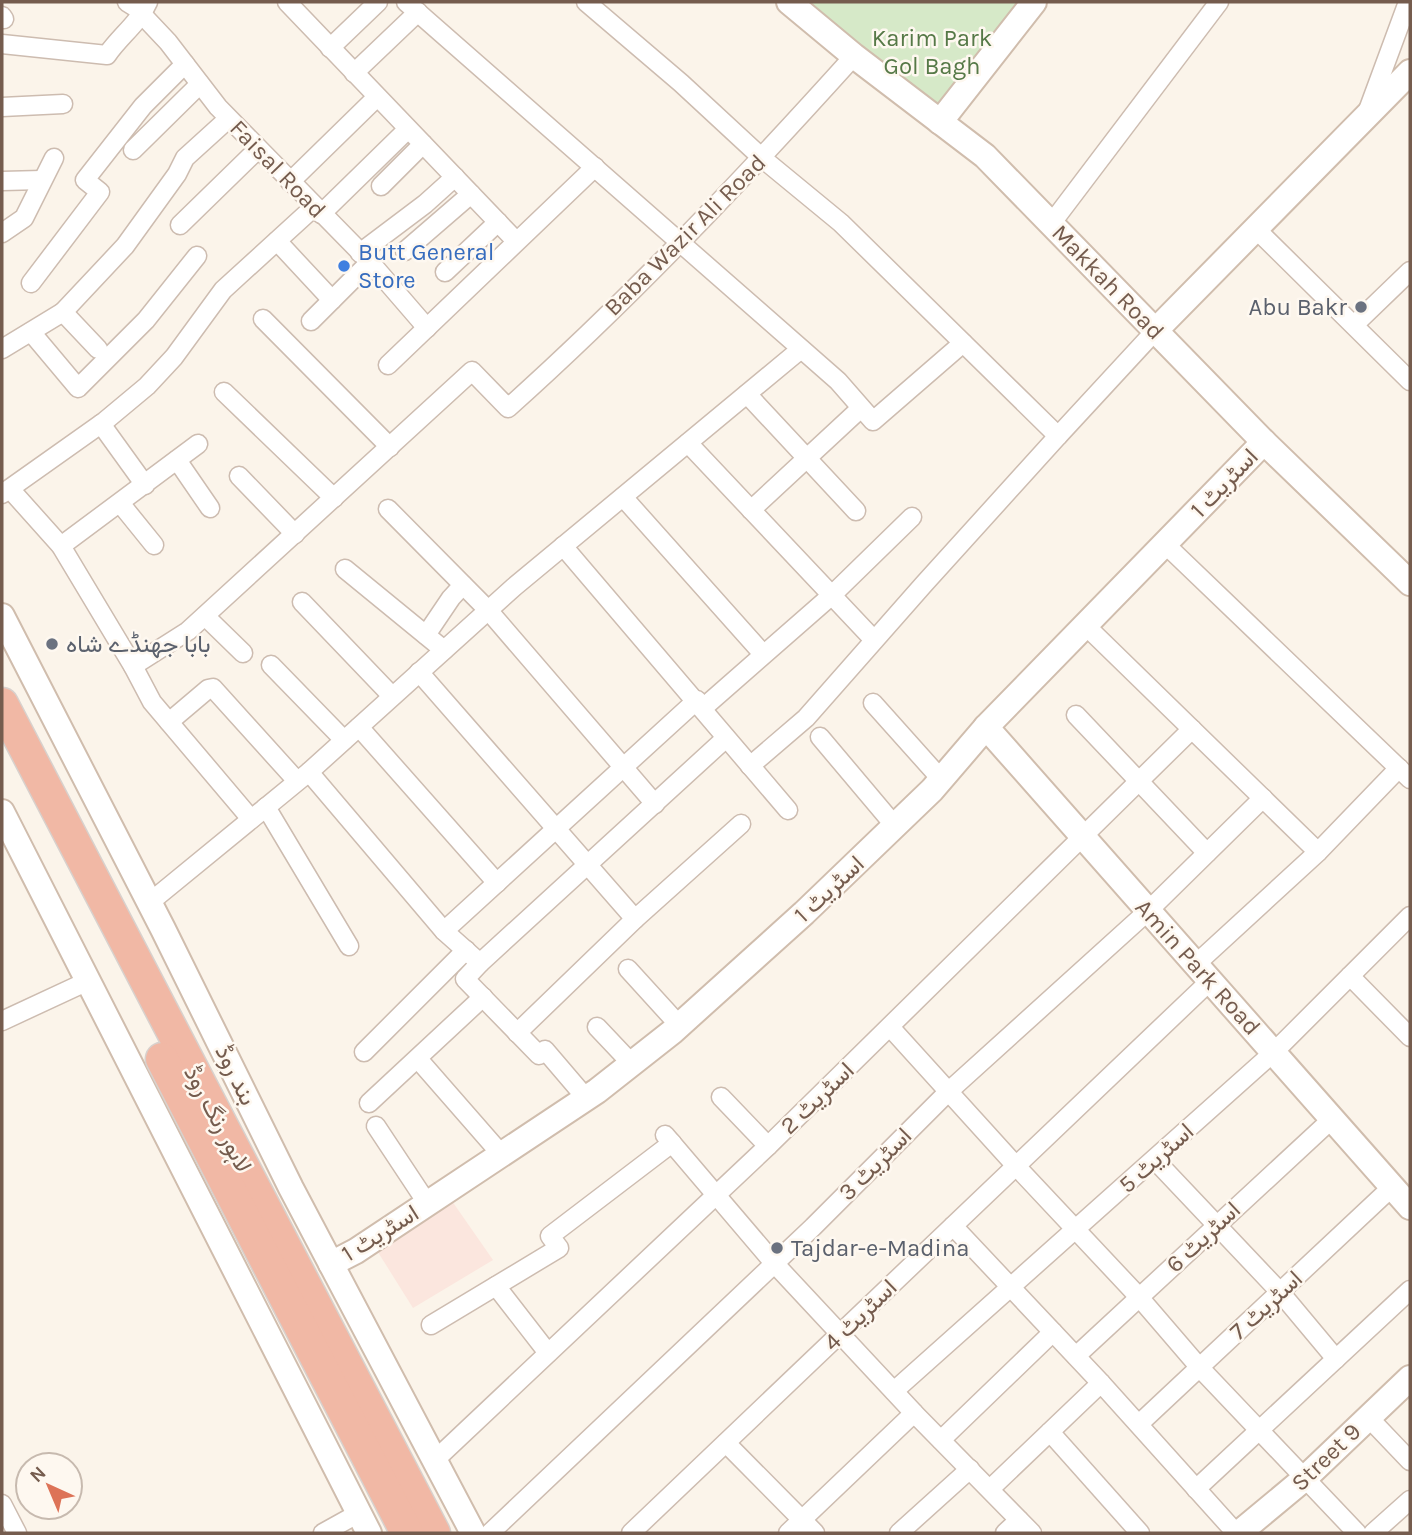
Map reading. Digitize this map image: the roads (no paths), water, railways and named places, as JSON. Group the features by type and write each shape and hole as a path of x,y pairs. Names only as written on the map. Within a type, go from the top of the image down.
{"highway":[{"name":"لاہور رنگ روڈ","path":"2,704 434,1533"},
{"name":"لاہور رنگ روڈ","path":"2,751 407,1533"}],"street":[{"path":"330,48 378,2"},
{"path":"586,2 681,83 762,158 841,223 1058,436"},
{"name":"Makkah Road","path":"789,2 854,56 985,156 1264,442 1410,583"},
{"path":"940,122 1034,2"},
{"path":"1051,224 1219,2"},
{"path":"1365,116 1408,2"},
{"path":"289,3 516,241"},
{"path":"2,44 107,55 138,6"},
{"name":"Faisal Road","path":"138,6 228,119 365,258 426,328"},
{"path":"354,73 412,7 838,381 873,421 963,343"},
{"name":"Baba Wazir Ali Road","path":"390,447 472,371 508,408 681,242 762,158 854,56"},
{"path":"31,282 100,192 85,180 143,106 185,64"},
{"path":"750,766 806,718 1155,331 1410,72"},
{"path":"133,150 200,84"},
{"path":"290,182 377,97"},
{"path":"2,107 63,104"},
{"path":"2,349 63,312 125,246 177,174 185,158 228,119"},
{"path":"251,818 152,702 61,545 6,492 101,424 147,386 174,356 223,290 408,129"},
{"path":"381,186 423,144"},
{"path":"180,225 258,149"},
{"path":"2,233 24,218 54,158"},
{"path":"388,365 595,167"},
{"path":"310,321 332,300 365,258 455,177"},
{"path":"2,181 42,180"},
{"path":"405,251 471,194"},
{"path":"445,272 498,222"},
{"path":"1256,229 1410,381"},
{"path":"277,241 332,300"},
{"path":"31,332 78,388 146,320 197,256"},
{"path":"1354,325 1410,271"},
{"path":"63,312 98,349"},
{"path":"133,666 188,631 390,447 263,319"},
{"path":"149,903 303,776 563,546 801,349"},
{"path":"224,392 334,498"},
{"path":"747,394 856,511"},
{"path":"751,510 861,408"},
{"path":"101,424 145,485"},
{"name":"اسٹریٹ 1","path":"331,1264 356,1251 586,1098 679,1026 895,826 986,727 1264,442"},
{"path":"688,443 874,640"},
{"path":"61,545 198,444"},
{"path":"177,460 210,508"},
{"path":"239,477 295,534"},
{"path":"623,497 763,654"},
{"path":"120,503 154,545"},
{"path":"388,509 488,610 655,804"},
{"path":"444,931 623,767 832,595 912,517"},
{"path":"1165,544 1405,773"},
{"path":"563,546 788,810"},
{"path":"345,569 444,650"},
{"path":"426,635 463,585"},
{"path":"302,602 393,696"},
{"name":"بند روڈ","path":"2,616 331,1264 473,1533"},
{"path":"205,616 243,653"},
{"path":"1085,625 1318,852"},
{"path":"271,665 344,740"},
{"path":"419,672 635,919"},
{"path":"169,722 208,689 213,688 303,776 444,931 480,963"},
{"path":"873,703 941,779"},
{"path":"1076,715 1207,853"},
{"path":"359,727 497,883"},
{"name":"Amin Park Road","path":"986,727 1410,1207"},
{"name":"اسٹریٹ 2","path":"435,1460 768,1146 1192,729"},
{"path":"820,737 895,826"},
{"path":"586,1098 545,1050 539,1055 465,979 726,738"},
{"name":"اسٹریٹ 4","path":"631,1533 1016,1166 1318,852 1405,773"},
{"name":"اسٹریٹ 3","path":"490,1533 775,1263 949,1091 1149,911 1263,798"},
{"path":"266,807 349,946"},
{"path":"2,814 364,1523 323,1533"},
{"path":"517,1033 635,919 741,824"},
{"name":"اسٹریٹ 5","path":"894,1391 1273,1052 1410,916"},
{"path":"364,1052 466,950"},
{"path":"628,969 679,1026"},
{"path":"1350,976 1410,1037"},
{"path":"2,1021 88,981"},
{"path":"369,1103 483,997"},
{"path":"597,1027 632,1064"},
{"path":"890,1027 1259,1431 1357,1533"},
{"path":"418,1059 501,1154"},
{"path":"721,1097 768,1146"},
{"name":"اسٹریٹ 6","path":"1076,1356 1332,1119"},
{"path":"376,1126 427,1203"},
{"path":"431,1325 559,1248 551,1236 668,1139 715,1196 840,1334 1032,1533"},
{"path":"1155,1160 1280,1292 1336,1359"},
{"name":"اسٹریٹ 7","path":"1139,1424 1392,1187"},
{"path":"953,1226 1238,1533"},
{"path":"496,1286 548,1353"},
{"path":"1196,1489 1410,1290"},
{"path":"941,1440 1053,1332"},
{"name":"Street 9","path":"1238,1533 1304,1479 1410,1378"},
{"path":"990,1489 1101,1383"},
{"path":"788,1533 808,1527 914,1413"},
{"path":"1368,1417 1410,1461"},
{"path":"1050,1432 1140,1533"},
{"path":"726,1443 808,1527"},
{"path":"899,1533 970,1469"},
{"path":"1373,1533 1410,1500"},
{"path":"2,1504 17,1533"},
{"path":"1005,1533 1019,1520"}],"place":[{"name":"Butt General Store","path":"344,266"},
{"name":"Abu Bakr","path":"1361,307"},
{"name":"بابا جھنڈے شاہ","path":"52,644"},
{"name":"Tajdar-e-Madina","path":"777,1248"}],"park label":[{"name":"Karim Park Gol Bagh","path":"932,52"}]}
